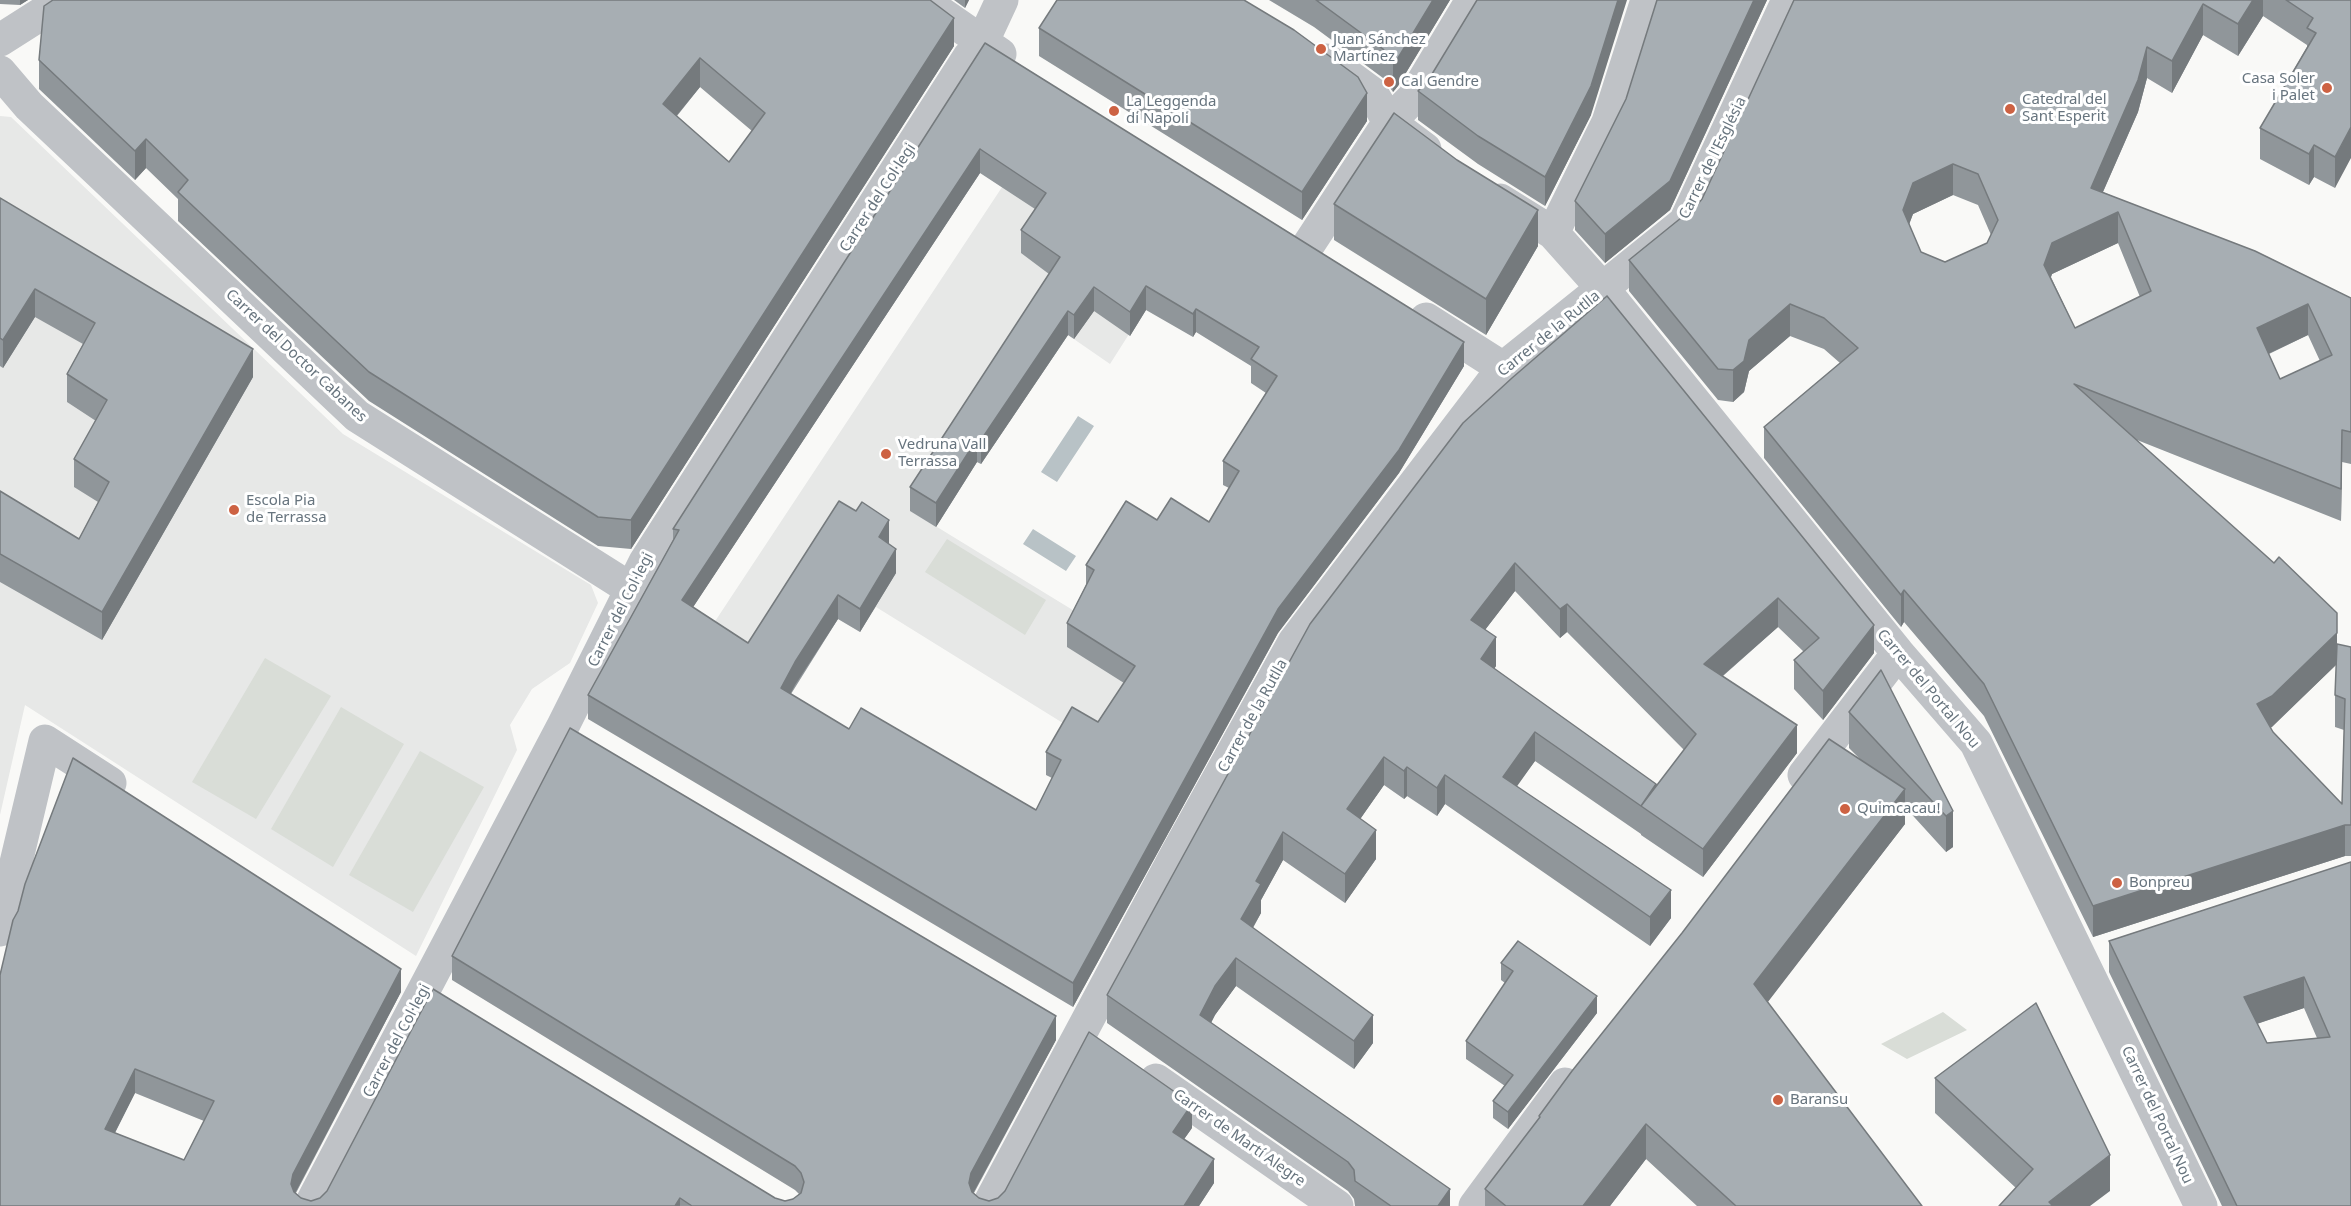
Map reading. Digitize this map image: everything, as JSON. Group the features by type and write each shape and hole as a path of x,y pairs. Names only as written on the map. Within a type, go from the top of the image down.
{"street":[{"path":"0,40 63,0"},
{"path":"922,0 982,43 1023,68"},
{"name":"Carrer del Col·legi","path":"310,1206 416,980 560,731 645,562 969,57 982,43 1002,0"},
{"path":"1336,265 1297,241 1389,122 1413,98 1472,0"},
{"path":"1553,233 1608,122 1647,0"},
{"name":"Carrer de l'Església","path":"1604,289 1685,222 1788,0"},
{"path":"1304,43 1372,93 1389,122 1450,167"},
{"name":"Carrer del Doctor Cabanes","path":"0,72 29,106 357,416 631,589"},
{"name":"Carrer del Portal Nou","path":"1477,186 1553,233 1604,289 1898,653 1976,743 2201,1206"},
{"name":"Carrer de la Rutlla","path":"988,1206 1106,1046 1176,855 1294,642 1503,368 1604,289"},
{"path":"1405,307 1503,368"},
{"path":"1790,794 1898,653"},
{"path":"560,731 593,744"},
{"path":"0,930 45,741 135,799"},
{"path":"2083,963 2115,950"},
{"path":"416,980 456,1004"},
{"name":"Carrer de Martí Alegre","path":"1053,1017 1106,1046 1337,1206"},
{"path":"1475,1206 1587,1057"}],"shaded area":[{"name":"Vedruna Vall Terrassa","path":"1053,110 1208,210 1110,364 1068,335 981,464 977,462 911,511 1107,631 1219,731 1182,797 876,607 860,632 838,619 791,692 704,638"},
{"name":"Escola Pia de Terrassa","path":"0,116 11,117 343,434 591,585 598,603 570,663 532,689 510,725 517,750 416,956 25,705 0,815"},
{"path":"1078,416 1094,426 1057,482 1041,472"},
{"path":"1033,529 1076,556 1066,571 1023,544"},
{"path":"947,539 1046,600 1025,635 925,572"},
{"path":"265,658 331,696 256,819 192,782"},
{"path":"341,707 404,744 333,867 271,829"},
{"path":"420,751 484,787 413,912 349,875"},
{"path":"1943,1012 1967,1030 1907,1059 1881,1044"}],"building":[{"path":"53,0 930,0 954,18 631,520 598,517 369,372 178,192 188,180 146,139 135,151 39,60 44,6","holes":["700,58 765,113 729,162 663,104"]},
{"path":"1057,0 1244,0 1294,30 1358,77 1367,93 1302,192 1039,28"},
{"path":"1316,0 1433,0 1393,63 1383,49"},
{"path":"1477,0 1618,0 1591,86 1545,177 1478,136 1418,91 1429,79"},
{"path":"1657,0 1754,0 1670,181 1605,234 1575,201 1626,99"},
{"path":"1794,0 2253,0 2238,24 2203,4 2172,61 2147,47 2138,80 2091,188 2255,251 2351,298 2351,432 2342,430 2341,489 2074,384 2274,563 2279,557 2337,613 2337,633 2272,696 2257,704 2273,732 2342,804 2345,699 2335,695 2337,644 2351,647 2351,825 2093,906 1984,684 1904,590 1901,595 1764,427 1858,348 1824,318 1790,304 1749,340 1744,361 1733,370 1718,369 1629,260 1702,199","holes":["1953,164 1978,174 1998,220 1987,243 1945,262 1921,252 1903,210 1913,183","2118,212 2151,291 2075,328 2044,265 2052,243","2308,304 2332,355 2280,379 2257,328"]},
{"name":"Casa Soler i Palet","path":"2286,0 2351,0 2351,127 2335,157 2314,145 2309,154 2260,128 2316,33 2307,28 2313,18"},
{"path":"985,43 1464,342 1399,450 1278,609 1073,983 588,695 679,530 673,529","holes":["980,149 1046,193 1021,230 1060,257 910,487 936,503 977,439 981,440 1068,311 1074,315 1094,287 1130,312 1146,286 1193,314 1196,309 1259,347 1251,359 1277,376 1223,461 1239,471 1209,522 1171,498 1157,520 1126,501 1086,565 1094,570 1067,623 1135,666 1098,722 1072,707 1046,752 1061,760 1036,810 861,708 849,729 781,688 838,595 860,609 896,549 879,537 889,520 862,502 856,511 839,501 748,643 682,600"]},
{"path":"1394,113 1457,160 1538,210 1486,299 1334,204"},
{"path":"0,198 253,349 102,612 0,554 0,491 79,539 109,482 74,459 107,400 67,374 95,323 35,289 3,340 0,338"},
{"path":"1607,296 1874,625 1823,691 1794,660 1819,638 1778,598 1704,664 1797,725 1703,849 1641,806 1535,732 1503,777 1671,890 1650,917 1445,775 1437,788 1407,767 1404,771 1384,757 1347,809 1376,830 1345,874 1283,832 1256,881 1261,884 1241,919 1373,1015 1354,1041 1236,958 1215,986 1200,1015 1450,1189 1438,1206 1391,1206 1355,1181 1354,1170 1348,1162 1107,995 1310,624 1463,423","holes":["1515,563 1560,609 1567,604 1696,734 1641,806 1656,784 1481,659 1496,637 1471,620"]},
{"path":"1881,670 1953,811 1946,816 1849,712"},
{"path":"570,728 1056,1016 971,1173 969,1183 972,1192 979,1198 989,1201 998,1198 1005,1191 1089,1032 1192,1104 1173,1132 1214,1159 1184,1206 692,1206 680,1198 675,1206 0,1206 0,975 13,920 18,911 25,884 73,758 401,969 293,1174 291,1184 294,1192 301,1198 311,1201 320,1198 327,1191 433,989 775,1198 785,1201 801,1193 804,1182 795,1166 452,956","holes":["135,1069 214,1101 184,1160 105,1129"]},
{"path":"1829,739 1905,789 1754,984 1922,1206 1736,1206 1646,1124 1583,1206 1506,1206 1485,1189 1572,1071 1682,933"},
{"path":"2351,862 2351,1206 2237,1206 2109,941","holes":["2304,977 2330,1037 2267,1043 2244,997"]},
{"path":"1518,941 1597,996 1508,1112 1493,1101 1513,1075 1466,1041 1513,971 1501,963"},
{"path":"2036,1003 2110,1155 2049,1202 2053,1206 1999,1206 2033,1169 1935,1078"}],"place":[{"name":"Juan Sánchez Martínez","path":"1321,49"},
{"name":"Cal Gendre","path":"1389,82"},
{"name":"Casa Soler i Palet","path":"2327,88"},
{"name":"Catedral del Sant Esperit","path":"2010,109"},
{"name":"La Leggenda di Napoli","path":"1114,111"},
{"name":"Vedruna Vall Terrassa","path":"886,454"},
{"name":"Escola Pia de Terrassa","path":"234,510"},
{"name":"Quimcacau!","path":"1845,809"},
{"name":"Bonpreu","path":"2117,883"},
{"name":"Baransu","path":"1778,1100"}]}
